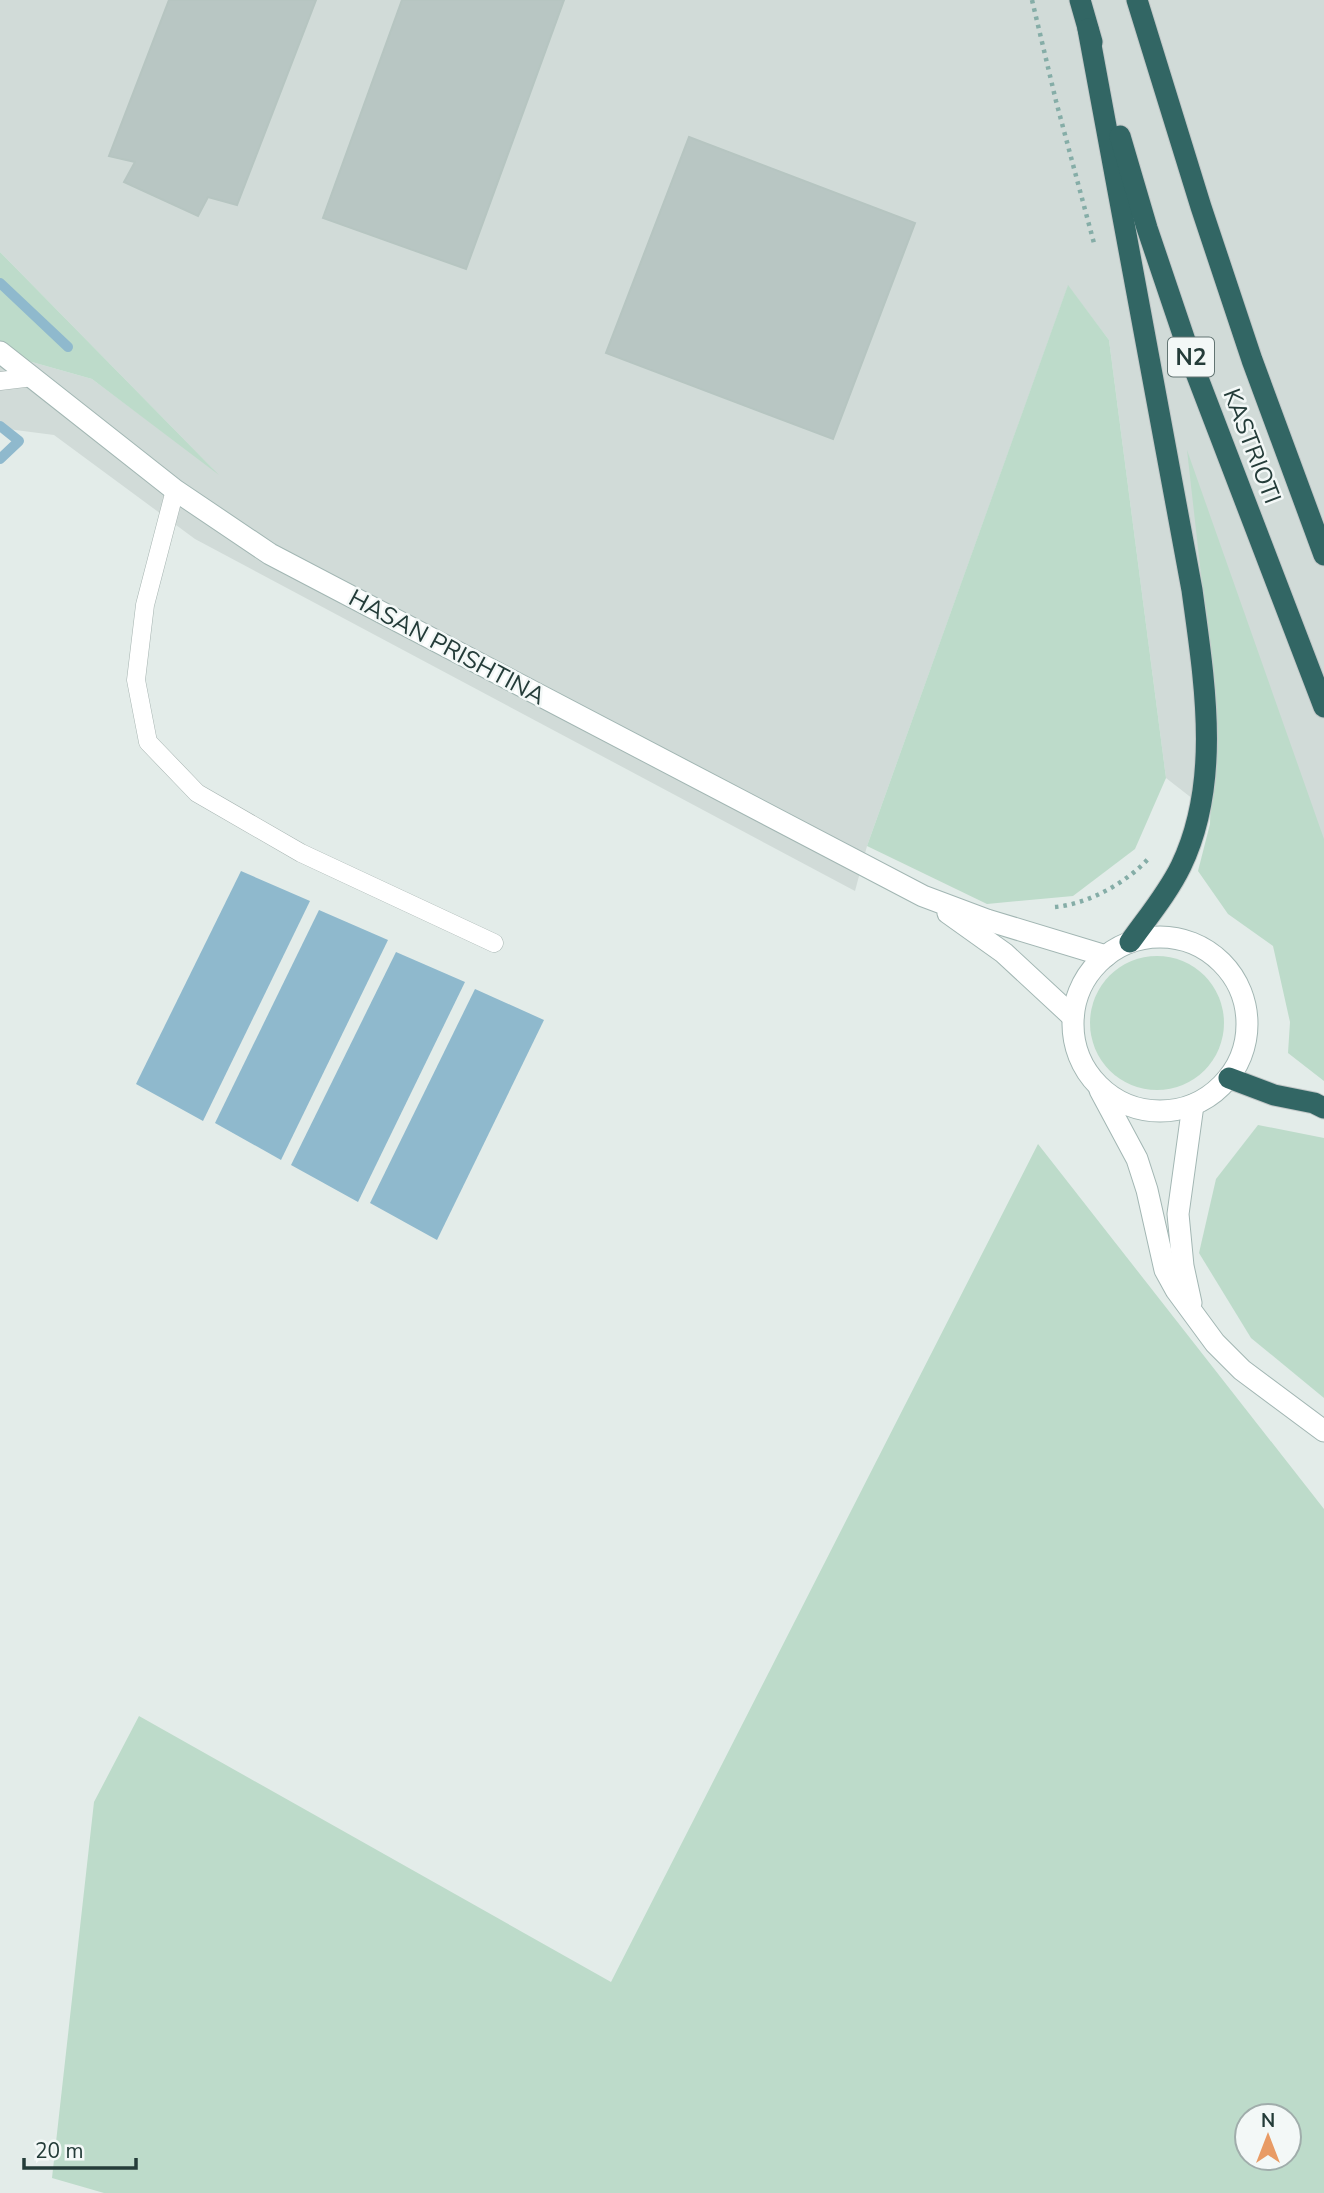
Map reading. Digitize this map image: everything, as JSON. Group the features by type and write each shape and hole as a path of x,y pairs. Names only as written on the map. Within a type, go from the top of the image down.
{"highway":[{"name":"KASTRIOTI","path":"1080,0 1147,228 1196,373 1324,706"},
{"name":"KASTRIOTI","path":"1137,0 1247,347 1324,555"},
{"path":"1088,29 1192,590 1205,713 1205,770 1196,825 1181,867 1130,942"},
{"path":"1229,1079 1274,1095 1314,1103 1324,1108"}],"main road":[{"name":"HASAN PRISHTINA","path":"0,352 175,490 270,554 923,895 987,920 1106,956"},
{"name":"HASAN PRISHTINA","path":"923,895 1004,953 1073,1017"},
{"path":"1098,1085 1119,1100 1143,1110 1169,1111 1193,1105 1213,1094 1229,1079 1241,1057 1248,1032 1246,1007 1238,983 1223,963 1203,948 1179,939 1154,937 1130,942 1106,956 1089,973 1078,995 1073,1017 1075,1042 1083,1065 1098,1085 1137,1159 1165,1269 1176,1290 1215,1343 1242,1370 1324,1431"},
{"path":"1193,1105 1178,1213 1183,1266 1194,1316"}],"lane":[{"path":"0,381 33,377"},
{"path":"175,490 145,606 136,680 148,742 197,793 209,800 301,853 494,943"}],"path":[{"path":"1032,0 1098,259"},
{"path":"1044,909 1070,906 1109,889 1138,870 1156,851"}],"shaded area":[{"path":"0,0 1324,0 1324,901 1166,778 1109,340 1068,286 867,846 855,891 195,539 54,435 0,428 0,353 92,379 214,470 0,252"}],"green space":[{"path":"0,252 219,475 92,379 0,353"},
{"path":"1068,285 1109,340 1166,778 1135,849 1073,896 987,904 867,846"},
{"path":"1187,450 1324,839 1324,1081 1288,1053 1290,1022 1273,946 1228,914 1198,871 1210,824 1214,690"},
{"path":"1157,956 1183,961 1204,976 1219,997 1224,1023 1219,1049 1204,1070 1183,1085 1157,1090 1131,1085 1110,1070 1095,1049 1090,1023 1095,997 1110,976 1131,961"},
{"path":"1258,1125 1324,1138 1324,1398 1251,1338 1199,1253 1216,1179"},
{"path":"1038,1144 1324,1509 1324,2193 104,2193 52,2178 94,1802 139,1716 611,1982"}],"water":[{"path":"241,871 310,901 203,1121 136,1084"},
{"path":"319,910 388,940 281,1160 215,1123"},
{"path":"396,952 465,982 358,1202 291,1165"},
{"path":"475,989 544,1020 437,1240 370,1203"}],"building":[{"path":"169,0 316,0 237,205 208,197 198,216 124,182 135,162 109,156"},
{"path":"402,0 564,0 466,269 323,218"},
{"path":"689,137 915,223 833,439 606,353"}],"waterway":[{"path":"0,283 68,347"},
{"path":"0,426 19,441 0,459"}]}
